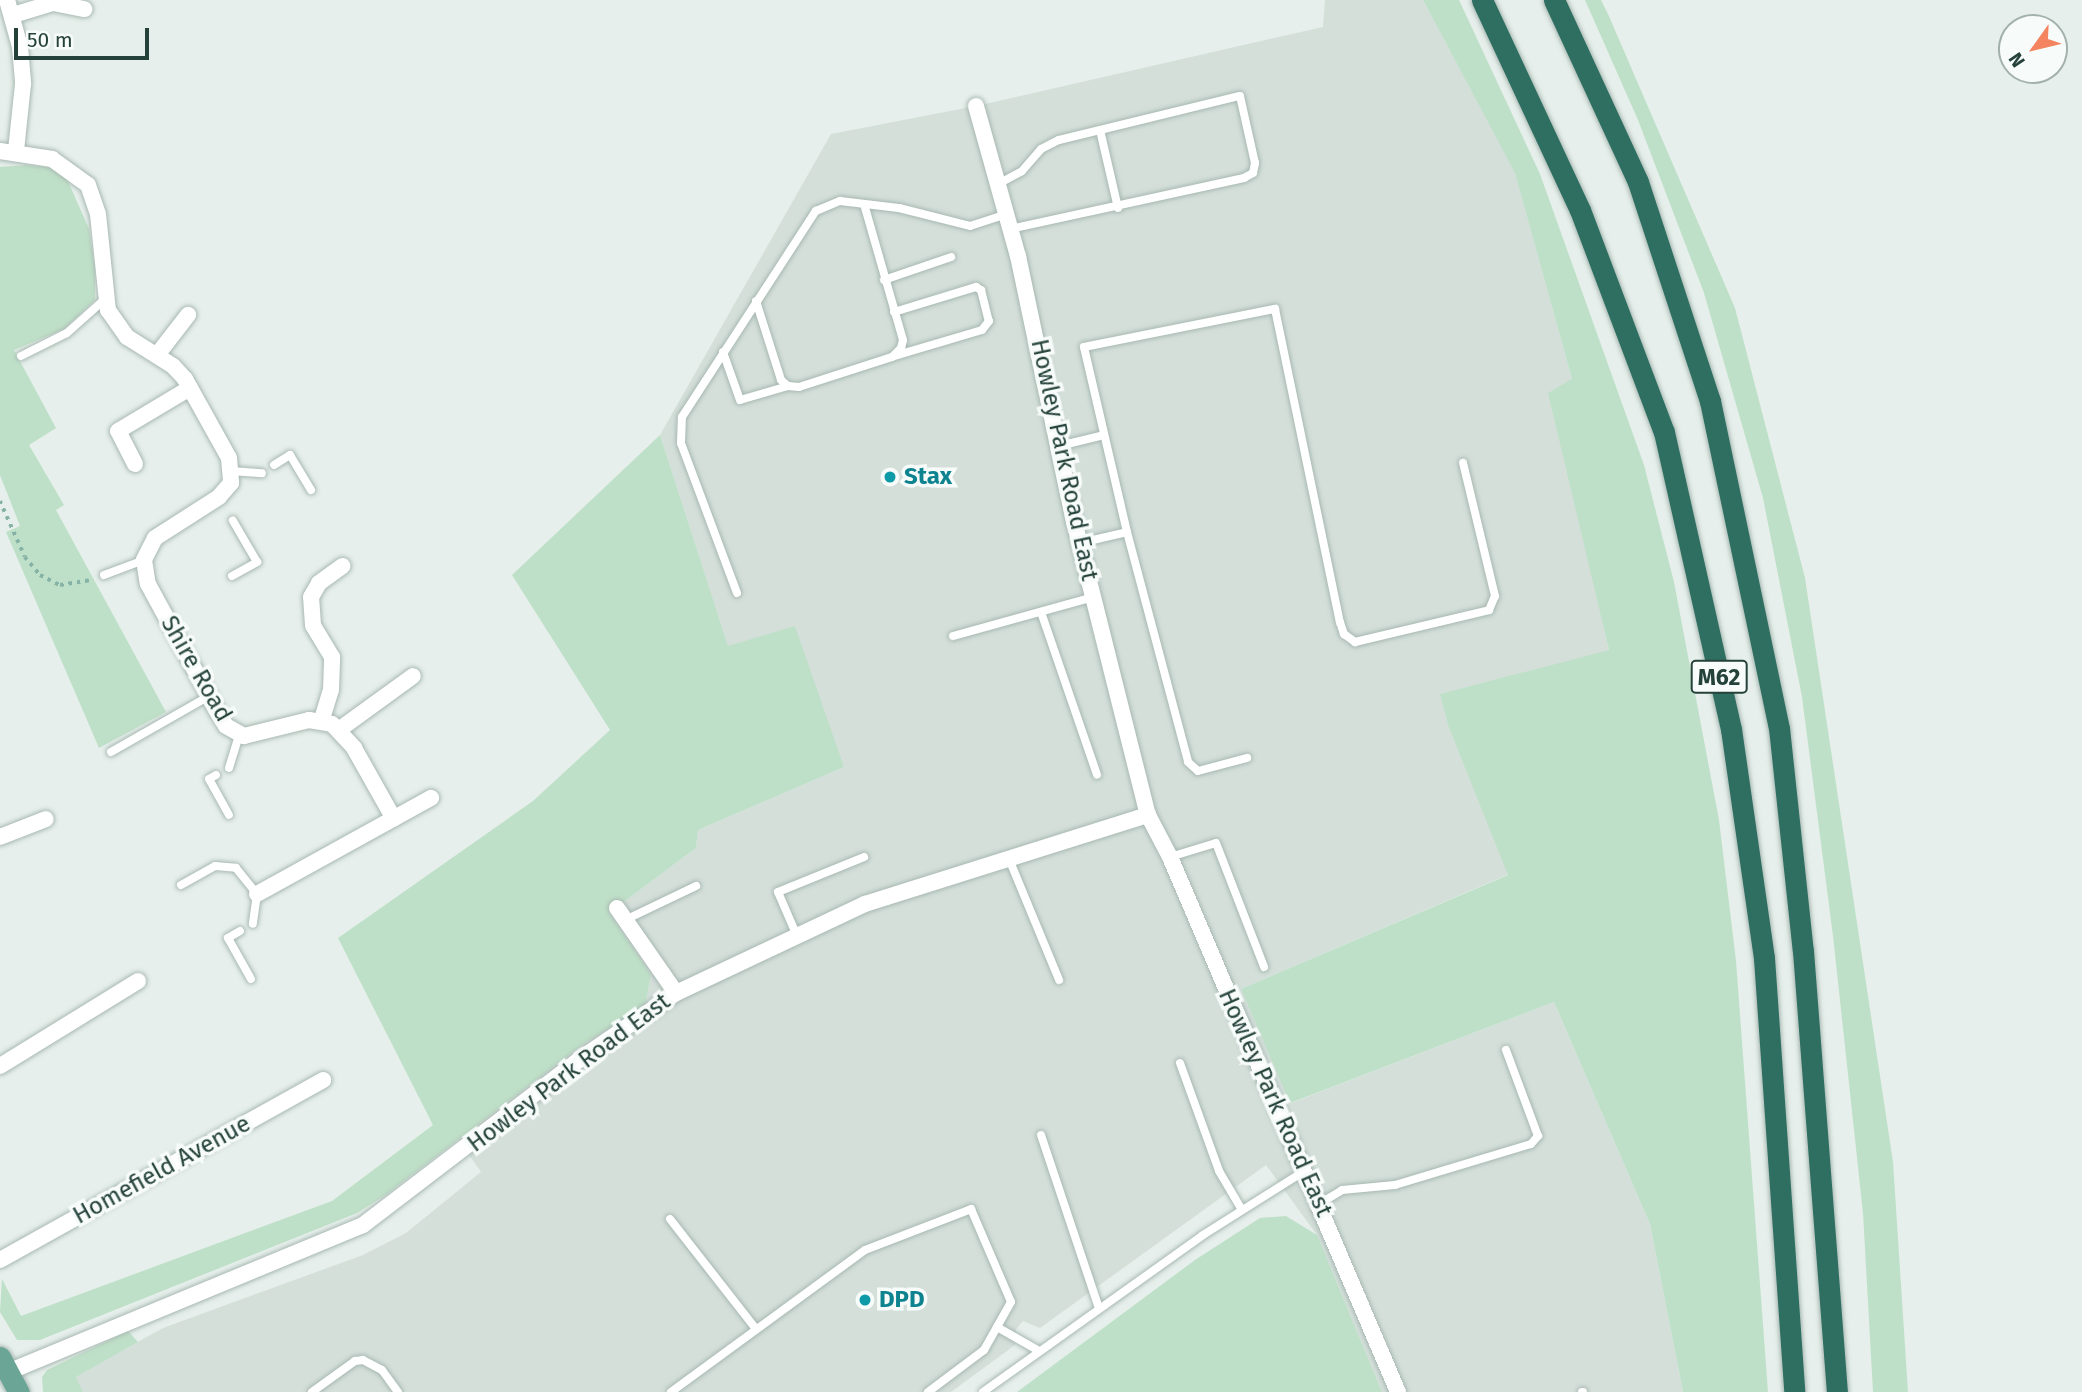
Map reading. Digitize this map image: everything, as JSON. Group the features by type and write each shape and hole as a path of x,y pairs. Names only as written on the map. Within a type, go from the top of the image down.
{"highway":[{"name":"M62","path":"1482,0 1580,210 1664,432 1728,716 1764,958 1794,1392"},
{"name":"M62","path":"1554,0 1638,182 1710,401 1779,728 1803,951 1837,1392"}],"main road":[{"path":"4,1364 19,1392"}],"street":[{"path":"84,9 53,3 10,8 23,84 8,151 52,159 88,185 98,214 105,299 122,331 173,366 190,388 219,440 231,471 231,482 222,502 205,506 155,538 144,560"},
{"name":"Howley Park Road East","path":"976,106 1008,222 1080,543 1148,815 1170,857 1398,1392"},
{"path":"157,355 188,315"},
{"path":"135,464 118,431 190,388"},
{"name":"Shire Road","path":"144,560 148,584 226,726 239,735 322,719"},
{"path":"342,566 319,583 311,597 313,625 328,646 333,672 322,719 340,729 394,819"},
{"path":"340,729 413,676"},
{"path":"257,894 431,798"},
{"name":"Howley Park Road East","path":"4,1364 363,1225 580,1059 676,993 865,904 1148,815"},
{"path":"0,837 46,819"},
{"path":"621,914 676,993"},
{"path":"0,1066 138,981"},
{"name":"Homefield Avenue","path":"0,1260 323,1080"}],"lane":[{"path":"737,593 681,443 682,418 816,211 840,201 899,208 970,226 1008,222 1118,208 1253,173 1255,163 1240,96 1047,145 1022,171 998,184"},
{"path":"1100,130 1118,208"},
{"path":"864,204 903,340 892,357"},
{"path":"884,280 951,257"},
{"path":"723,352 740,400 788,386 799,387 982,330 989,321 981,290 976,287 894,312"},
{"path":"21,356 67,333 105,299"},
{"path":"756,301 782,380 788,386"},
{"path":"1247,758 1198,771 1188,762 1127,532 1084,347 1275,309 1340,622 1344,634 1355,642 1489,610 1495,596 1462,463"},
{"path":"1059,446 1104,435"},
{"path":"274,465 290,456 311,490"},
{"path":"231,471 262,473"},
{"path":"232,576 257,562 233,521"},
{"path":"1080,543 1127,532"},
{"path":"104,575 144,560"},
{"path":"953,636 1094,597"},
{"path":"1041,612 1097,775"},
{"path":"111,752 209,696"},
{"path":"229,768 239,735"},
{"path":"216,775 209,779 229,815"},
{"path":"1170,857 1216,843 1264,967"},
{"path":"797,936 776,894 864,857"},
{"path":"1009,859 1059,980"},
{"path":"181,885 215,866 236,868 257,894 254,924"},
{"path":"621,914 696,886"},
{"path":"240,931 228,938 251,979"},
{"path":"1319,1204 1342,1190 1395,1185 1531,1144 1538,1136 1506,1049"},
{"path":"1180,1063 1219,1171 1242,1210"},
{"path":"1041,1135 1099,1308"},
{"path":"984,1392 1099,1308 1242,1210 1303,1172"},
{"path":"671,1392 865,1250 971,1209 1011,1302 984,1350 928,1392"},
{"path":"670,1219 756,1329"},
{"path":"997,1327 1039,1351"},
{"path":"312,1392 355,1361 363,1360 382,1370 398,1392"}],"path":[{"path":"0,501 25,557 40,575 71,585 104,575"}],"shaded area":[{"path":"1325,0 1423,0 1515,172 1572,379 1583,529 1609,651 1441,694 1448,725 1509,874 1241,989 1291,1103 1554,1002 1650,1224 1683,1392 1382,1392 1317,1235 1266,1165 1040,1328 1023,1321 1016,1329 1015,1345 951,1392 83,1392 75,1377 163,1328 363,1255 406,1233 481,1172 459,1140 586,1042 645,1006 651,975 609,913 696,848 698,830 844,767 728,647 660,435 831,134 976,106 1323,27"}],"green space":[{"path":"1423,0 1459,0 1540,174 1644,465 1674,582 1719,820 1736,961 1768,1392 1683,1392 1650,1224 1554,1002 1290,1103 1241,989 1508,875 1448,725 1440,694 1609,650 1548,393 1572,379 1515,173"},
{"path":"1585,0 1601,0 1608,14 1735,308 1805,578 1893,1162 1908,1392 1873,1392 1863,1213 1833,936 1802,697 1763,498 1704,293 1638,120"},
{"path":"27,165 52,168 67,179 89,229 95,268 95,300 64,329 14,350 56,428 29,445 64,505 56,510 166,712 99,748 6,532 20,526 0,475 0,167"},
{"path":"660,435 728,646 795,626 844,767 698,830 696,848 609,913 651,975 645,1006 586,1042 387,1194 357,1213 40,1340 17,1340 0,1312 2,1279 21,1316 332,1201 433,1125 338,938 533,801 610,730 512,575"},
{"path":"1286,1216 1317,1235 1382,1392 1017,1392 1195,1260 1260,1218"},
{"path":"128,1331 138,1342 76,1377 83,1392 43,1392 42,1377 47,1370"}],"place":[{"name":"Stax","path":"890,477"},
{"name":"DPD","path":"865,1300"}]}
